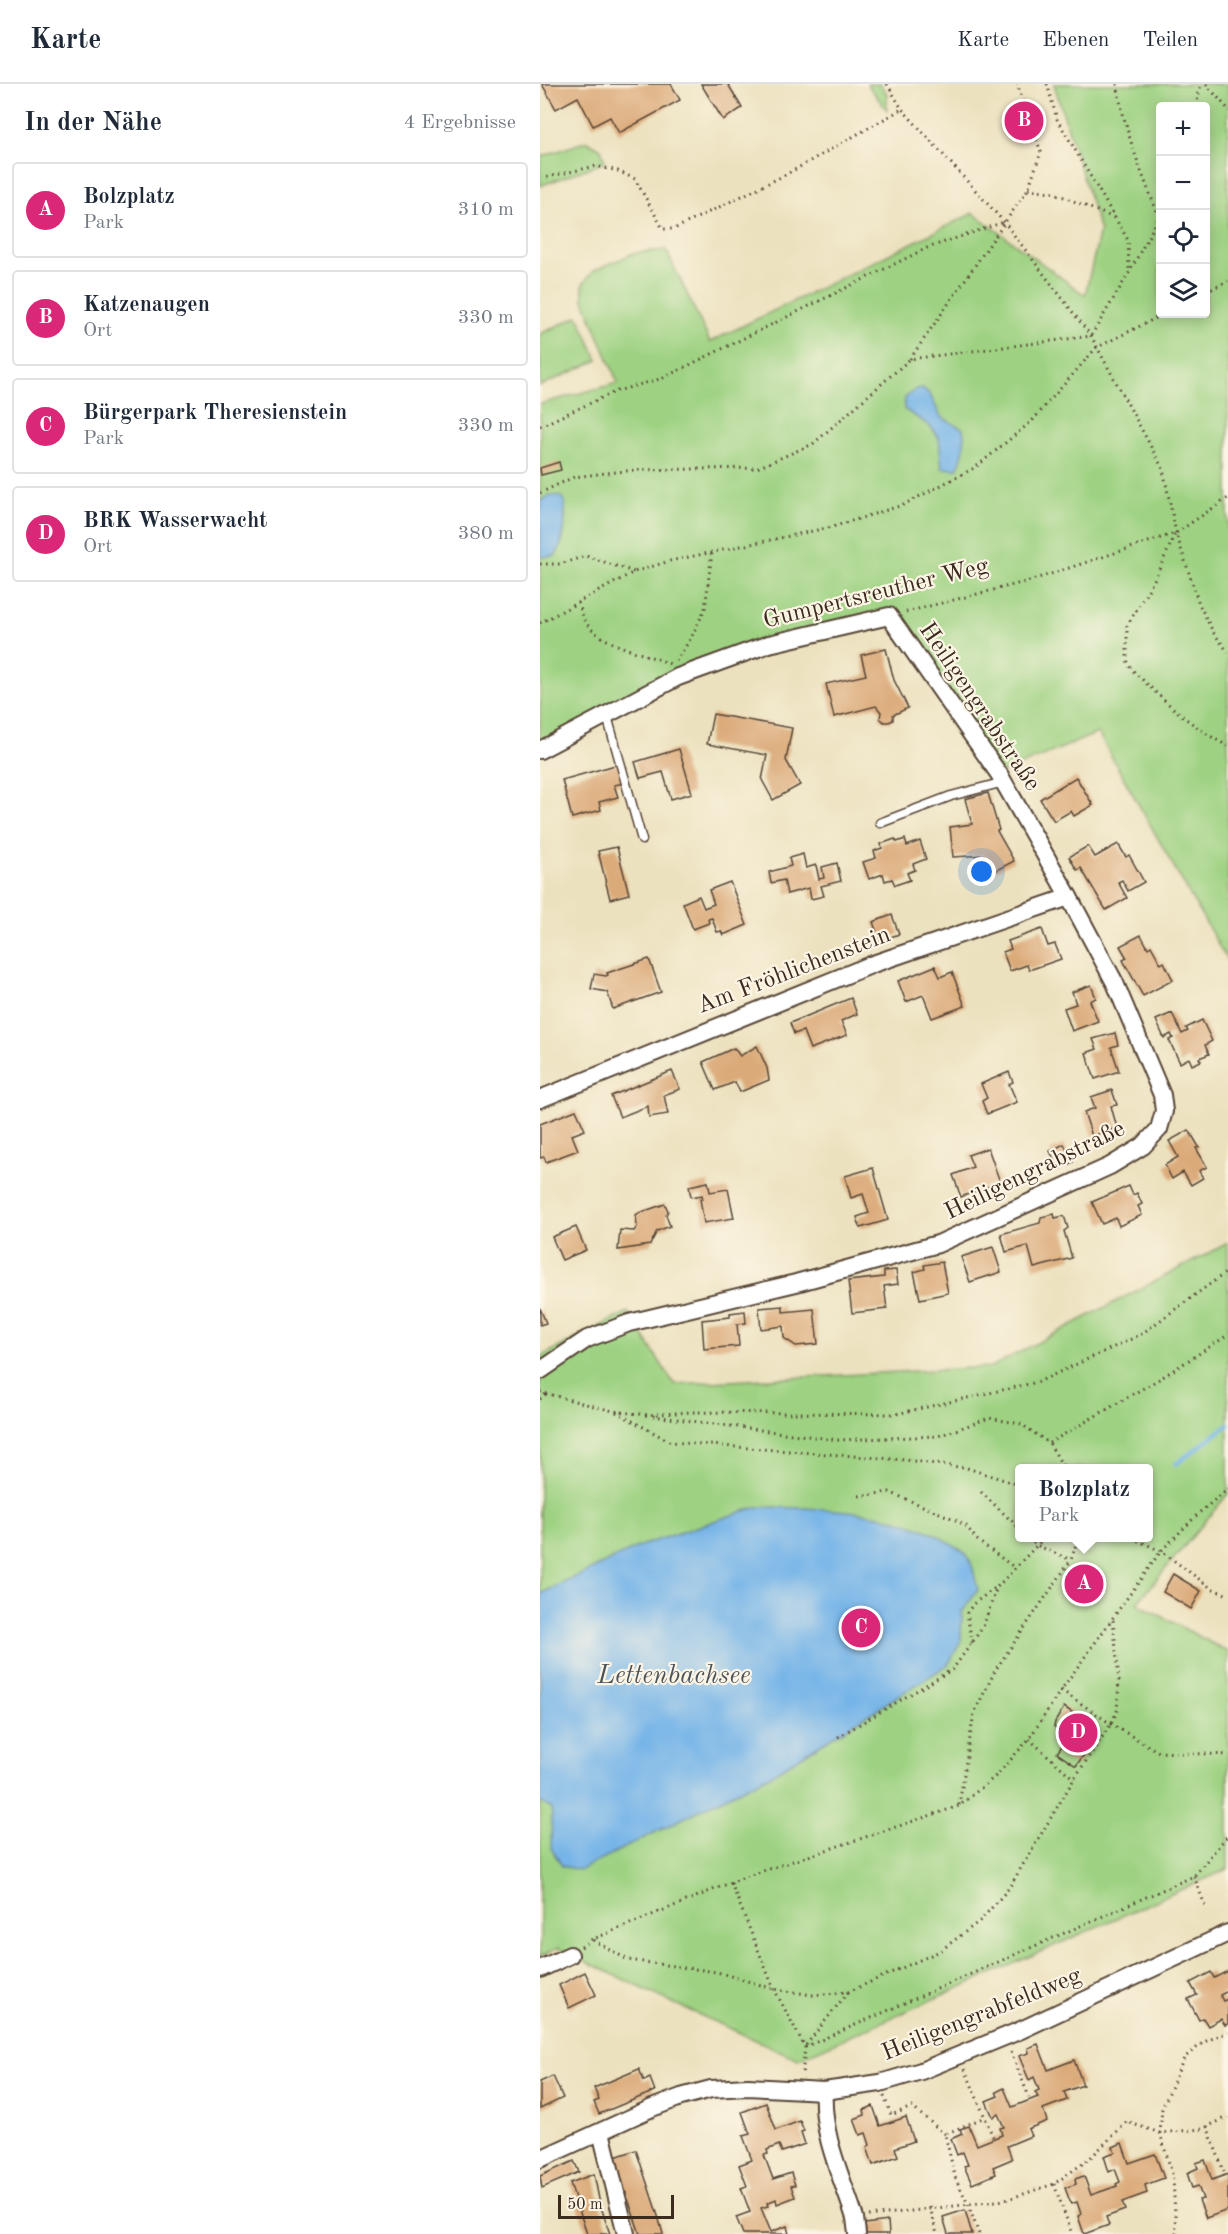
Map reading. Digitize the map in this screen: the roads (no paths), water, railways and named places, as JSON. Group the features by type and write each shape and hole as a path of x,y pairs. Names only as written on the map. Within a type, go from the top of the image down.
{"street":[{"name":"Gumpertsreuther Weg","path":"540,750 678,677 769,644 889,616"},
{"name":"Heiligengrabstraße","path":"540,1371 587,1338 629,1323 796,1283 938,1244 1110,1166 1143,1146 1159,1129 1164,1111 1162,1095 1115,983 1004,782 889,616"},
{"name":"Am Fröhlichenstein","path":"540,1099 873,964 1069,897"},
{"name":"Heiligengrabfeldweg","path":"540,2159 652,2108 711,2089 748,2087 824,2091 880,2083 921,2071 1005,2036 1228,1933"},
{"path":"540,1969 570,1955"},
{"path":"824,2091 822,2110 825,2129 856,2226"},
{"path":"601,2132 626,2234"}],"lane":[{"path":"607,716 642,840"},
{"path":"880,823 951,796 1004,782"}],"water":[{"path":"923,388 930,395 941,417 963,429 964,450 957,469 942,468 939,438 930,426 904,409 905,398 916,389"},
{"path":"550,495 560,496 565,501 563,537 555,556 540,557 540,501"},
{"name":"Lettenbachsee","path":"756,1507 833,1510 886,1517 935,1534 959,1549 969,1558 978,1590 962,1612 961,1641 948,1665 776,1772 580,1870 562,1866 551,1848 552,1809 540,1802 540,1594 640,1546"}],"waterway":[{"path":"1176,1464 1228,1425"}],"place":[{"name":"Katzenaugen","path":"1024,121"},
{"name":"Bolzplatz","path":"1084,1584"},
{"name":"Bürgerpark Theresienstein","path":"861,1628"},
{"name":"BRK Wasserwacht","path":"1078,1733"}]}
